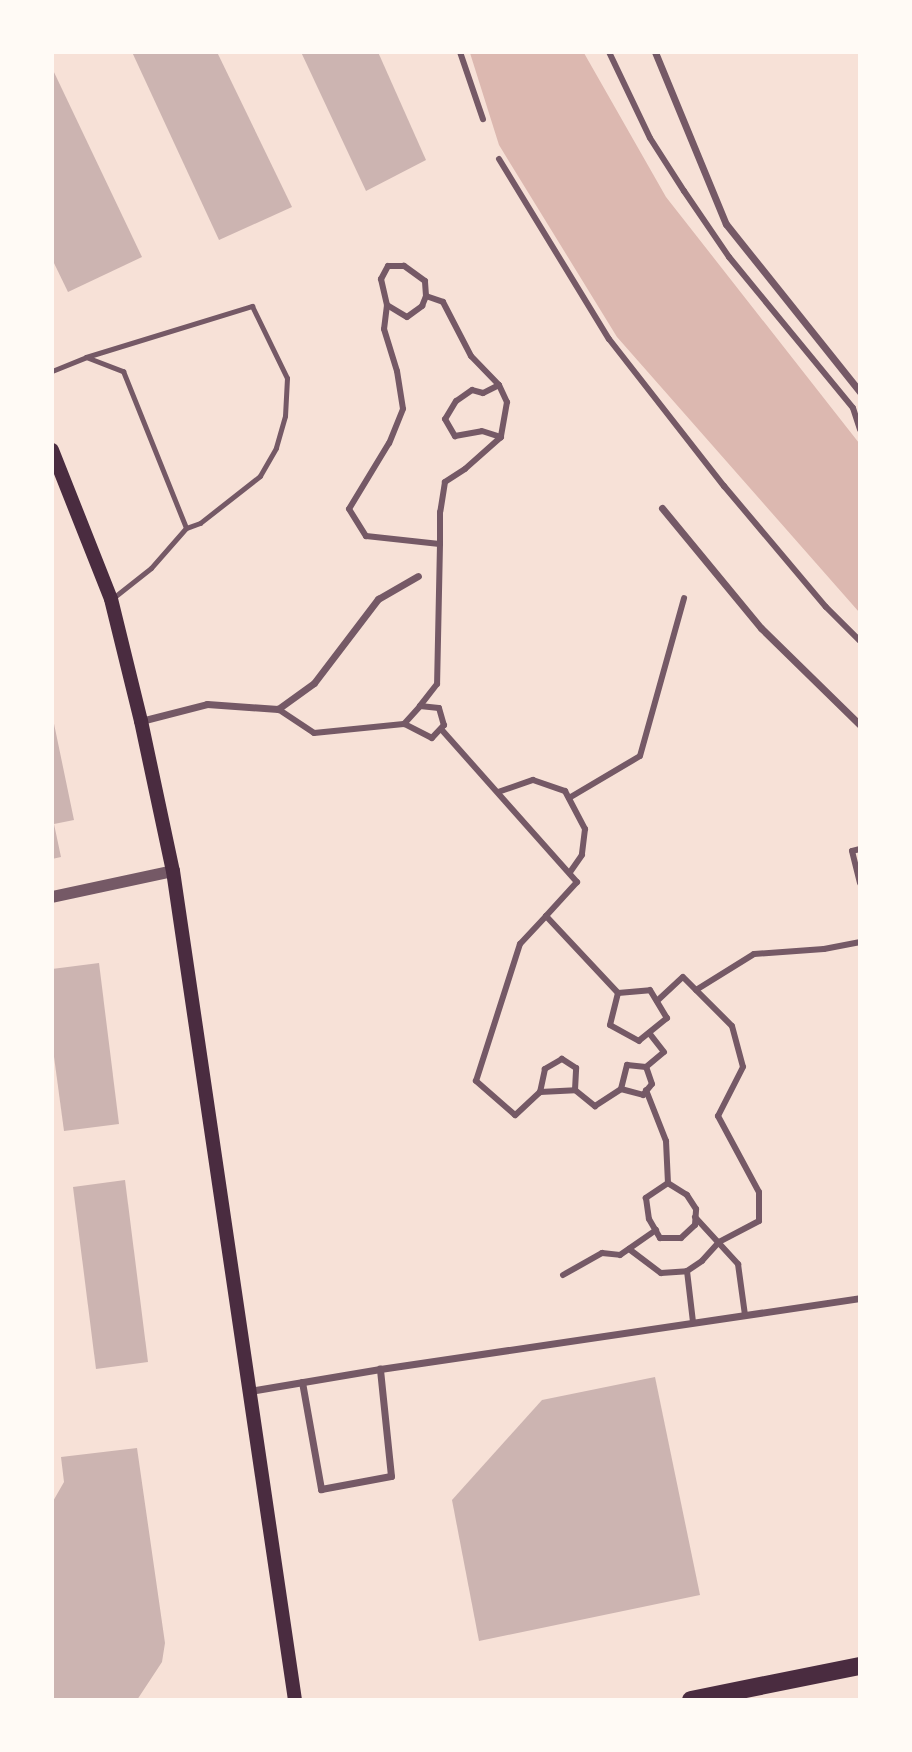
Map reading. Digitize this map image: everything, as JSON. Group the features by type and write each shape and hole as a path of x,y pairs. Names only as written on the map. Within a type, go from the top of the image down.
{"main road":[{"path":"52,450 111,599 141,721 173,872 295,1699"},
{"path":"691,1699 859,1666"}],"street":[{"path":"460,52 483,119"},
{"path":"609,52 650,138 684,191 729,257 853,408 859,430"},
{"path":"655,52 726,224 859,392"},
{"path":"499,159 609,340 749,516 825,607 859,641"},
{"path":"387,305 407,317 422,306 426,296 425,281 404,266 388,266 381,279 387,305 384,330 397,371 403,409 389,443 349,509 366,536 440,544"},
{"path":"404,724 437,684 440,512 445,482 465,470 501,437 507,402 499,385 471,356 443,302 426,296"},
{"path":"850,380 859,377"},
{"path":"499,385 483,393 472,390 456,401 445,419 455,436 482,431 501,437"},
{"path":"662,508 761,628 859,725"},
{"path":"278,709 314,683 378,599 418,576"},
{"path":"569,798 640,756 684,598"},
{"path":"141,721 207,704 278,709 314,733 404,724 432,738 444,725 439,708 420,706"},
{"path":"441,729 577,882 520,944 476,1081 515,1115 540,1092 545,1069 562,1059 576,1068 575,1090"},
{"path":"498,792 533,780 565,792 585,829 582,855 570,872"},
{"path":"859,849 852,851 859,883"},
{"path":"52,897 173,872"},
{"path":"545,916 618,993"},
{"path":"696,990 754,954 824,949 859,942"},
{"path":"629,1249 662,1273 687,1271 702,1261 719,1242 759,1221 760,1192 718,1116 743,1067 732,1026 683,977 656,1001"},
{"path":"650,990 667,1018 639,1041 610,1025 618,993 650,990"},
{"path":"540,1092 575,1090 595,1106 621,1089 627,1065 646,1067 664,1052 649,1033"},
{"path":"621,1089 643,1095 652,1084 646,1067"},
{"path":"646,1090 666,1141 668,1183"},
{"path":"668,1183 687,1195 696,1209 695,1225 681,1238 660,1238 649,1219 646,1198 668,1183"},
{"path":"695,1217 738,1264 745,1315"},
{"path":"562,1275 602,1253 620,1255 656,1230"},
{"path":"687,1271 693,1322"},
{"path":"250,1391 380,1369 859,1298"},
{"path":"302,1382 321,1489 391,1476 380,1369"}],"lane":[{"path":"52,371 86,357 252,306 287,378 285,416 276,448 260,476 200,523 186,527 151,568 111,599"},
{"path":"86,357 123,371 186,527"}],"shaded area":[{"path":"470,53 584,53 666,197 859,443 859,612 617,337 499,145"}],"building":[{"path":"132,52 217,52 292,207 219,240"},
{"path":"301,52 378,52 426,160 366,191"},
{"path":"52,68 142,257 68,292 52,259"},
{"path":"52,714 74,820 54,824 61,857 52,859"},
{"path":"99,963 119,1124 64,1131 52,1042 52,969"},
{"path":"125,1180 148,1362 96,1369 73,1187"},
{"path":"655,1377 700,1595 479,1641 452,1500 542,1400"},
{"path":"137,1448 165,1643 162,1662 137,1700 52,1700 52,1503 64,1482 61,1457"}]}
